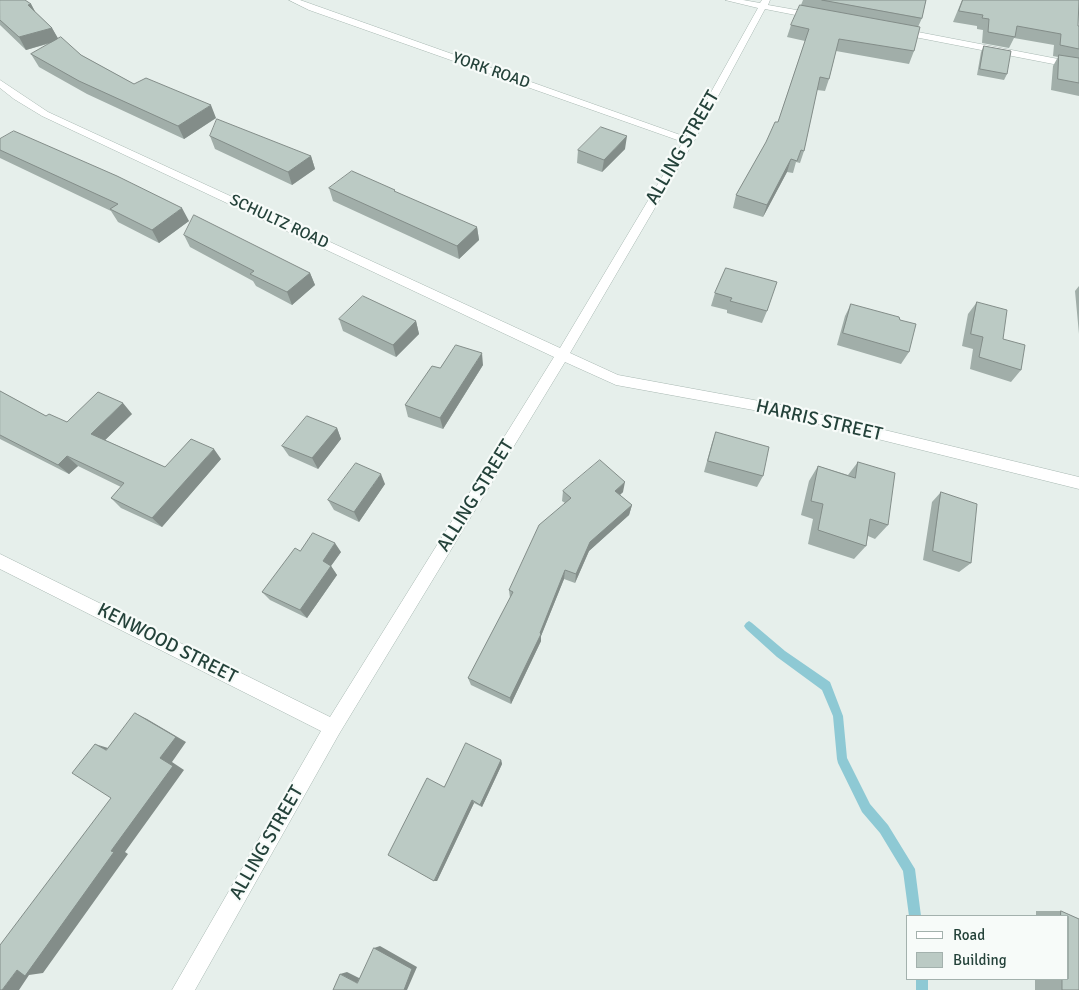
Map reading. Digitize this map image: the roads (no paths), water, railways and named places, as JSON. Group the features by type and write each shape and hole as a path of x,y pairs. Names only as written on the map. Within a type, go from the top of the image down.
{"street":[{"name":"YORK ROAD","path":"293,0 689,141"},
{"path":"729,0 764,3 826,18"},
{"name":"ALLING STREET","path":"183,990 333,728 563,354 689,141 764,3"},
{"path":"885,29 1079,66"},
{"name":"SCHULTZ ROAD","path":"0,83 16,97 45,114 563,354"},
{"name":"HARRIS STREET","path":"563,354 616,380 781,410 1079,482"},
{"name":"KENWOOD STREET","path":"0,561 333,728"}],"waterway":[{"path":"749,626 781,654 826,686 838,716 842,759 866,808 884,829 909,869 915,915"},
{"path":"922,980 922,990"}]}
